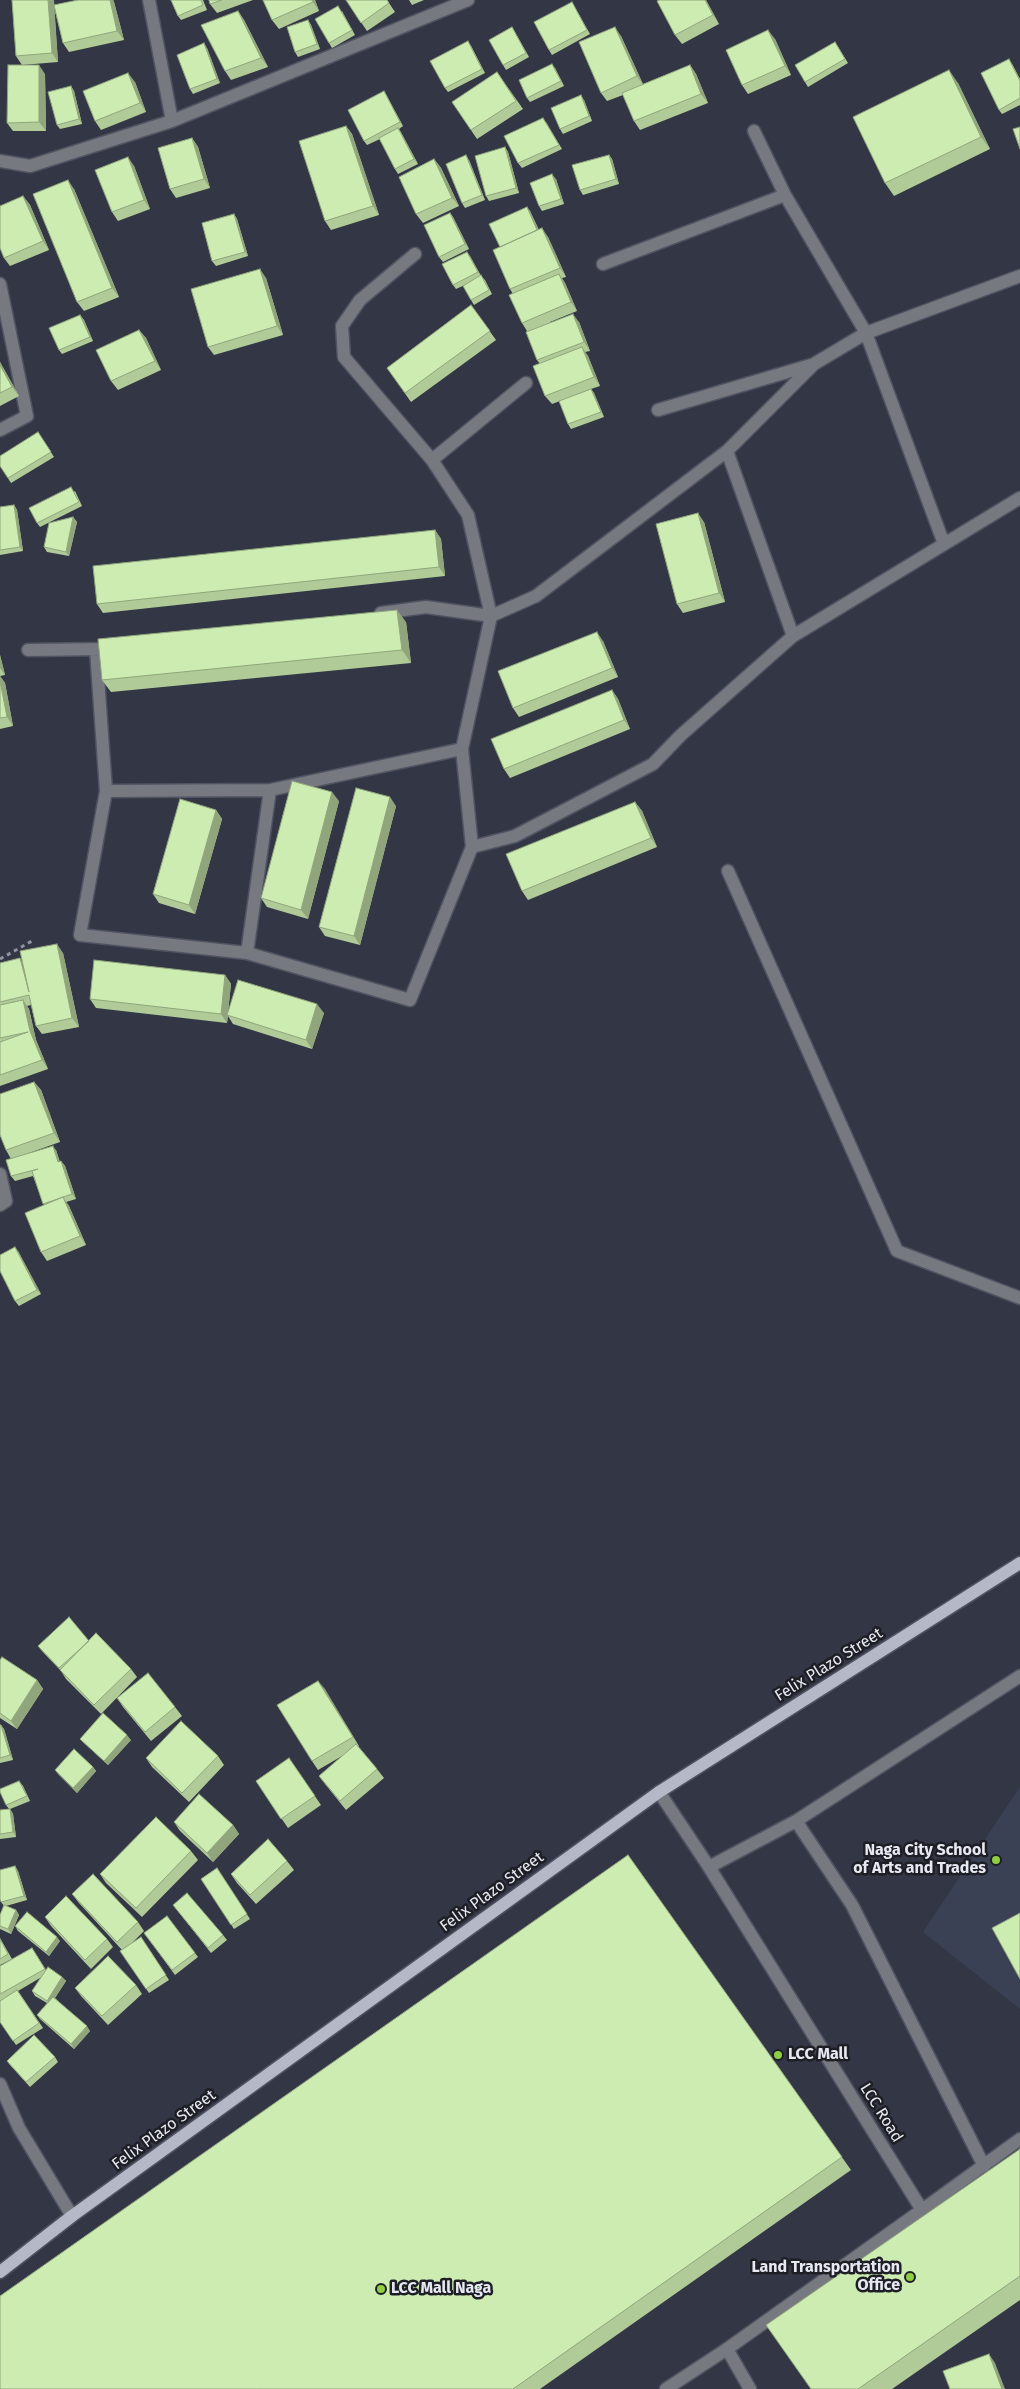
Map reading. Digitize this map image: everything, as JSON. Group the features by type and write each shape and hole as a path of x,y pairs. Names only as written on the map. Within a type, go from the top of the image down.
{"main road":[{"name":"Felix Plazo Street","path":"0,2272 72,2216 659,1792 1020,1563"}],"street":[{"path":"149,0 172,121"},
{"path":"0,161 30,166 172,121 468,0"},
{"path":"754,131 785,195 866,333 944,544"},
{"path":"603,264 785,195"},
{"path":"96,650 106,791 80,935 247,953 410,1000 472,847 462,749 491,616 468,515 432,460 344,357 342,326 360,300 415,254"},
{"path":"368,615 426,607 491,616 536,596 727,451 814,364 866,333 1020,276"},
{"path":"0,284 27,416 0,430"},
{"path":"658,410 814,364"},
{"path":"432,460 526,383"},
{"path":"727,451 793,636"},
{"path":"472,847 515,836 653,764 680,735 793,636 1020,498"},
{"path":"28,650 96,650 115,647"},
{"path":"106,791 270,790 462,749"},
{"path":"247,953 270,790"},
{"path":"728,871 897,1251 1020,1298"},
{"path":"0,1174 6,1200 0,1205"},
{"path":"709,1867 796,1821 1020,1676"},
{"name":"LCC Road","path":"659,1792 709,1867 922,2210"},
{"path":"796,1821 852,1905 984,2166"},
{"path":"0,2084 19,2128 72,2216"},
{"path":"666,2389 727,2349 1020,2139"},
{"path":"727,2349 750,2389"}],"path":[{"path":"0,959 32,941"}],"shaded area":[{"name":"Naga City School of Arts and Trades","path":"1020,1787 1020,2009 923,1932"}],"building":[{"path":"12,0 48,0 52,53 16,56"},
{"path":"78,0 110,0 117,31 63,43 54,5"},
{"path":"171,0 201,0 203,5 178,16"},
{"path":"209,0 222,0 210,4"},
{"path":"263,0 312,0 313,2 272,20"},
{"path":"346,0 387,0 389,3 361,23"},
{"path":"705,0 713,15 675,35 657,1"},
{"path":"572,2 587,30 549,50 534,22"},
{"path":"338,6 352,30 329,43 315,19"},
{"path":"238,11 261,58 225,71 201,25"},
{"path":"308,20 317,44 295,52 287,27"},
{"path":"512,27 526,53 503,65 489,40"},
{"path":"615,27 637,76 601,93 579,42"},
{"path":"768,30 785,66 742,85 726,50"},
{"path":"468,41 482,69 445,88 430,61"},
{"path":"835,42 845,59 805,82 795,65"},
{"path":"204,43 217,79 190,89 177,55"},
{"path":"1009,59 1020,81 1020,98 999,110 981,73"},
{"path":"552,64 561,81 527,98 519,80"},
{"path":"8,65 39,65 39,122 7,123"},
{"path":"690,65 701,94 634,121 622,93"},
{"path":"949,70 981,137 885,183 853,117"},
{"path":"497,72 516,101 471,130 452,102"},
{"path":"128,73 140,103 95,121 83,91"},
{"path":"71,86 79,119 57,125 48,92"},
{"path":"384,91 400,122 364,141 348,110"},
{"path":"581,95 589,116 560,129 551,108"},
{"path":"543,118 559,145 518,163 504,136"},
{"path":"346,126 373,206 325,221 299,141"},
{"path":"1020,127 1020,149 1013,129"},
{"path":"398,128 414,159 395,169 379,138"},
{"path":"192,138 204,179 170,189 158,148"},
{"path":"505,147 516,188 486,196 475,156"},
{"path":"466,155 482,195 462,203 446,164"},
{"path":"609,155 616,179 580,190 572,165"},
{"path":"128,157 144,200 112,212 95,170"},
{"path":"434,159 452,198 416,214 399,177"},
{"path":"552,174 561,199 539,206 530,183"},
{"path":"68,180 112,288 77,302 33,194"},
{"path":"23,196 43,241 4,258 0,248 0,206"},
{"path":"527,207 537,230 500,247 489,224"},
{"path":"450,213 465,244 439,257 424,225"},
{"path":"234,214 245,252 212,261 202,223"},
{"path":"542,228 560,268 510,289 493,250"},
{"path":"467,252 478,272 453,285 442,264"},
{"path":"260,269 277,326 208,347 191,289"},
{"path":"559,274 571,302 522,323 509,295"},
{"path":"481,275 489,290 471,300 463,286"},
{"path":"471,305 490,331 405,393 387,368"},
{"path":"573,314 584,342 537,360 526,332"},
{"path":"80,315 90,337 59,350 49,328"},
{"path":"139,330 155,361 111,381 96,350"},
{"path":"582,347 594,377 545,396 533,366"},
{"path":"0,365 12,387 0,393"},
{"path":"591,389 601,412 568,424 559,401"},
{"path":"38,432 51,452 8,478 0,466 0,456"},
{"path":"71,487 79,502 37,523 29,508"},
{"path":"14,505 20,547 0,550 0,507"},
{"path":"698,513 719,593 677,604 656,524"},
{"path":"73,517 66,552 44,547 49,523"},
{"path":"435,530 439,567 97,604 93,566"},
{"path":"397,610 402,650 102,680 98,639"},
{"path":"597,632 612,668 513,708 498,671"},
{"path":"0,681 7,717 0,718"},
{"path":"612,690 624,720 504,769 491,739"},
{"path":"292,781 332,792 301,910 261,898"},
{"path":"356,788 390,797 354,936 319,927"},
{"path":"180,799 216,810 189,905 153,894"},
{"path":"635,802 651,838 522,891 506,854"},
{"path":"57,944 72,1018 36,1026 29,995 0,1002 0,963 20,958 29,992 20,951"},
{"path":"94,960 225,975 221,1014 90,999"},
{"path":"238,980 317,1004 306,1040 227,1015"},
{"path":"23,1000 30,1031 42,1060 0,1075 0,1042 28,1032 0,1038 0,1005"},
{"path":"34,1082 54,1133 6,1150 0,1135 0,1094"},
{"path":"53,1146 58,1162 61,1161 72,1194 43,1204 32,1171 38,1169 11,1176 6,1160"},
{"path":"63,1197 80,1236 41,1252 25,1213"},
{"path":"15,1247 37,1290 15,1301 0,1271 0,1255"},
{"path":"69,1617 89,1641 59,1668 38,1646"},
{"path":"96,1633 131,1669 94,1705 60,1670"},
{"path":"2,1657 37,1680 11,1721 0,1713 0,1660"},
{"path":"148,1673 175,1707 145,1732 117,1698"},
{"path":"318,1681 353,1737 312,1761 277,1705"},
{"path":"103,1713 127,1735 104,1761 80,1739"},
{"path":"181,1721 218,1756 182,1793 146,1758"},
{"path":"0,1725 10,1755 0,1758"},
{"path":"356,1744 377,1769 340,1801 319,1776"},
{"path":"74,1749 93,1767 73,1788 55,1770"},
{"path":"289,1758 315,1796 281,1819 256,1781"},
{"path":"19,1781 27,1796 6,1805 0,1789"},
{"path":"199,1794 233,1825 207,1853 174,1822"},
{"path":"10,1809 13,1832 0,1834 0,1810"},
{"path":"156,1817 191,1851 136,1908 100,1874"},
{"path":"268,1839 287,1861 250,1895 231,1874"},
{"path":"628,1855 842,2157 513,2389 0,2389 0,2296"},
{"path":"15,1866 24,1896 1,1902 0,1870"},
{"path":"217,1868 247,1914 231,1925 201,1879"},
{"path":"93,1874 138,1922 117,1942 72,1894"},
{"path":"187,1893 223,1935 208,1948 173,1905"},
{"path":"66,1896 107,1939 85,1960 45,1917"},
{"path":"4,1905 16,1910 8,1929 0,1926 0,1915"},
{"path":"27,1912 57,1937 46,1952 15,1926"},
{"path":"1020,1913 1020,1979 992,1928"},
{"path":"167,1916 195,1953 172,1970 144,1933"},
{"path":"141,1937 166,1975 146,1989 120,1951"},
{"path":"0,1939 8,1954 0,1959"},
{"path":"32,1948 45,1969 0,1994 0,1966"},
{"path":"108,1956 136,1985 102,2016 75,1988"},
{"path":"48,1967 62,1977 47,2001 32,1991"},
{"path":"17,1990 39,2023 13,2041 0,2022 0,2001"},
{"path":"53,1997 87,2026 71,2044 37,2015"},
{"path":"34,2035 55,2057 26,2082 7,2061"},
{"path":"1020,2149 1020,2276 858,2389 811,2389 766,2325"},
{"path":"989,2354 1002,2389 950,2389 943,2371"}],"place":[{"name":"Naga City School of Arts and Trades","path":"996,1860"},
{"name":"LCC Mall","path":"778,2055"},
{"name":"Land Transportation Office","path":"910,2277"},
{"name":"LCC Mall Naga","path":"381,2289"}]}
